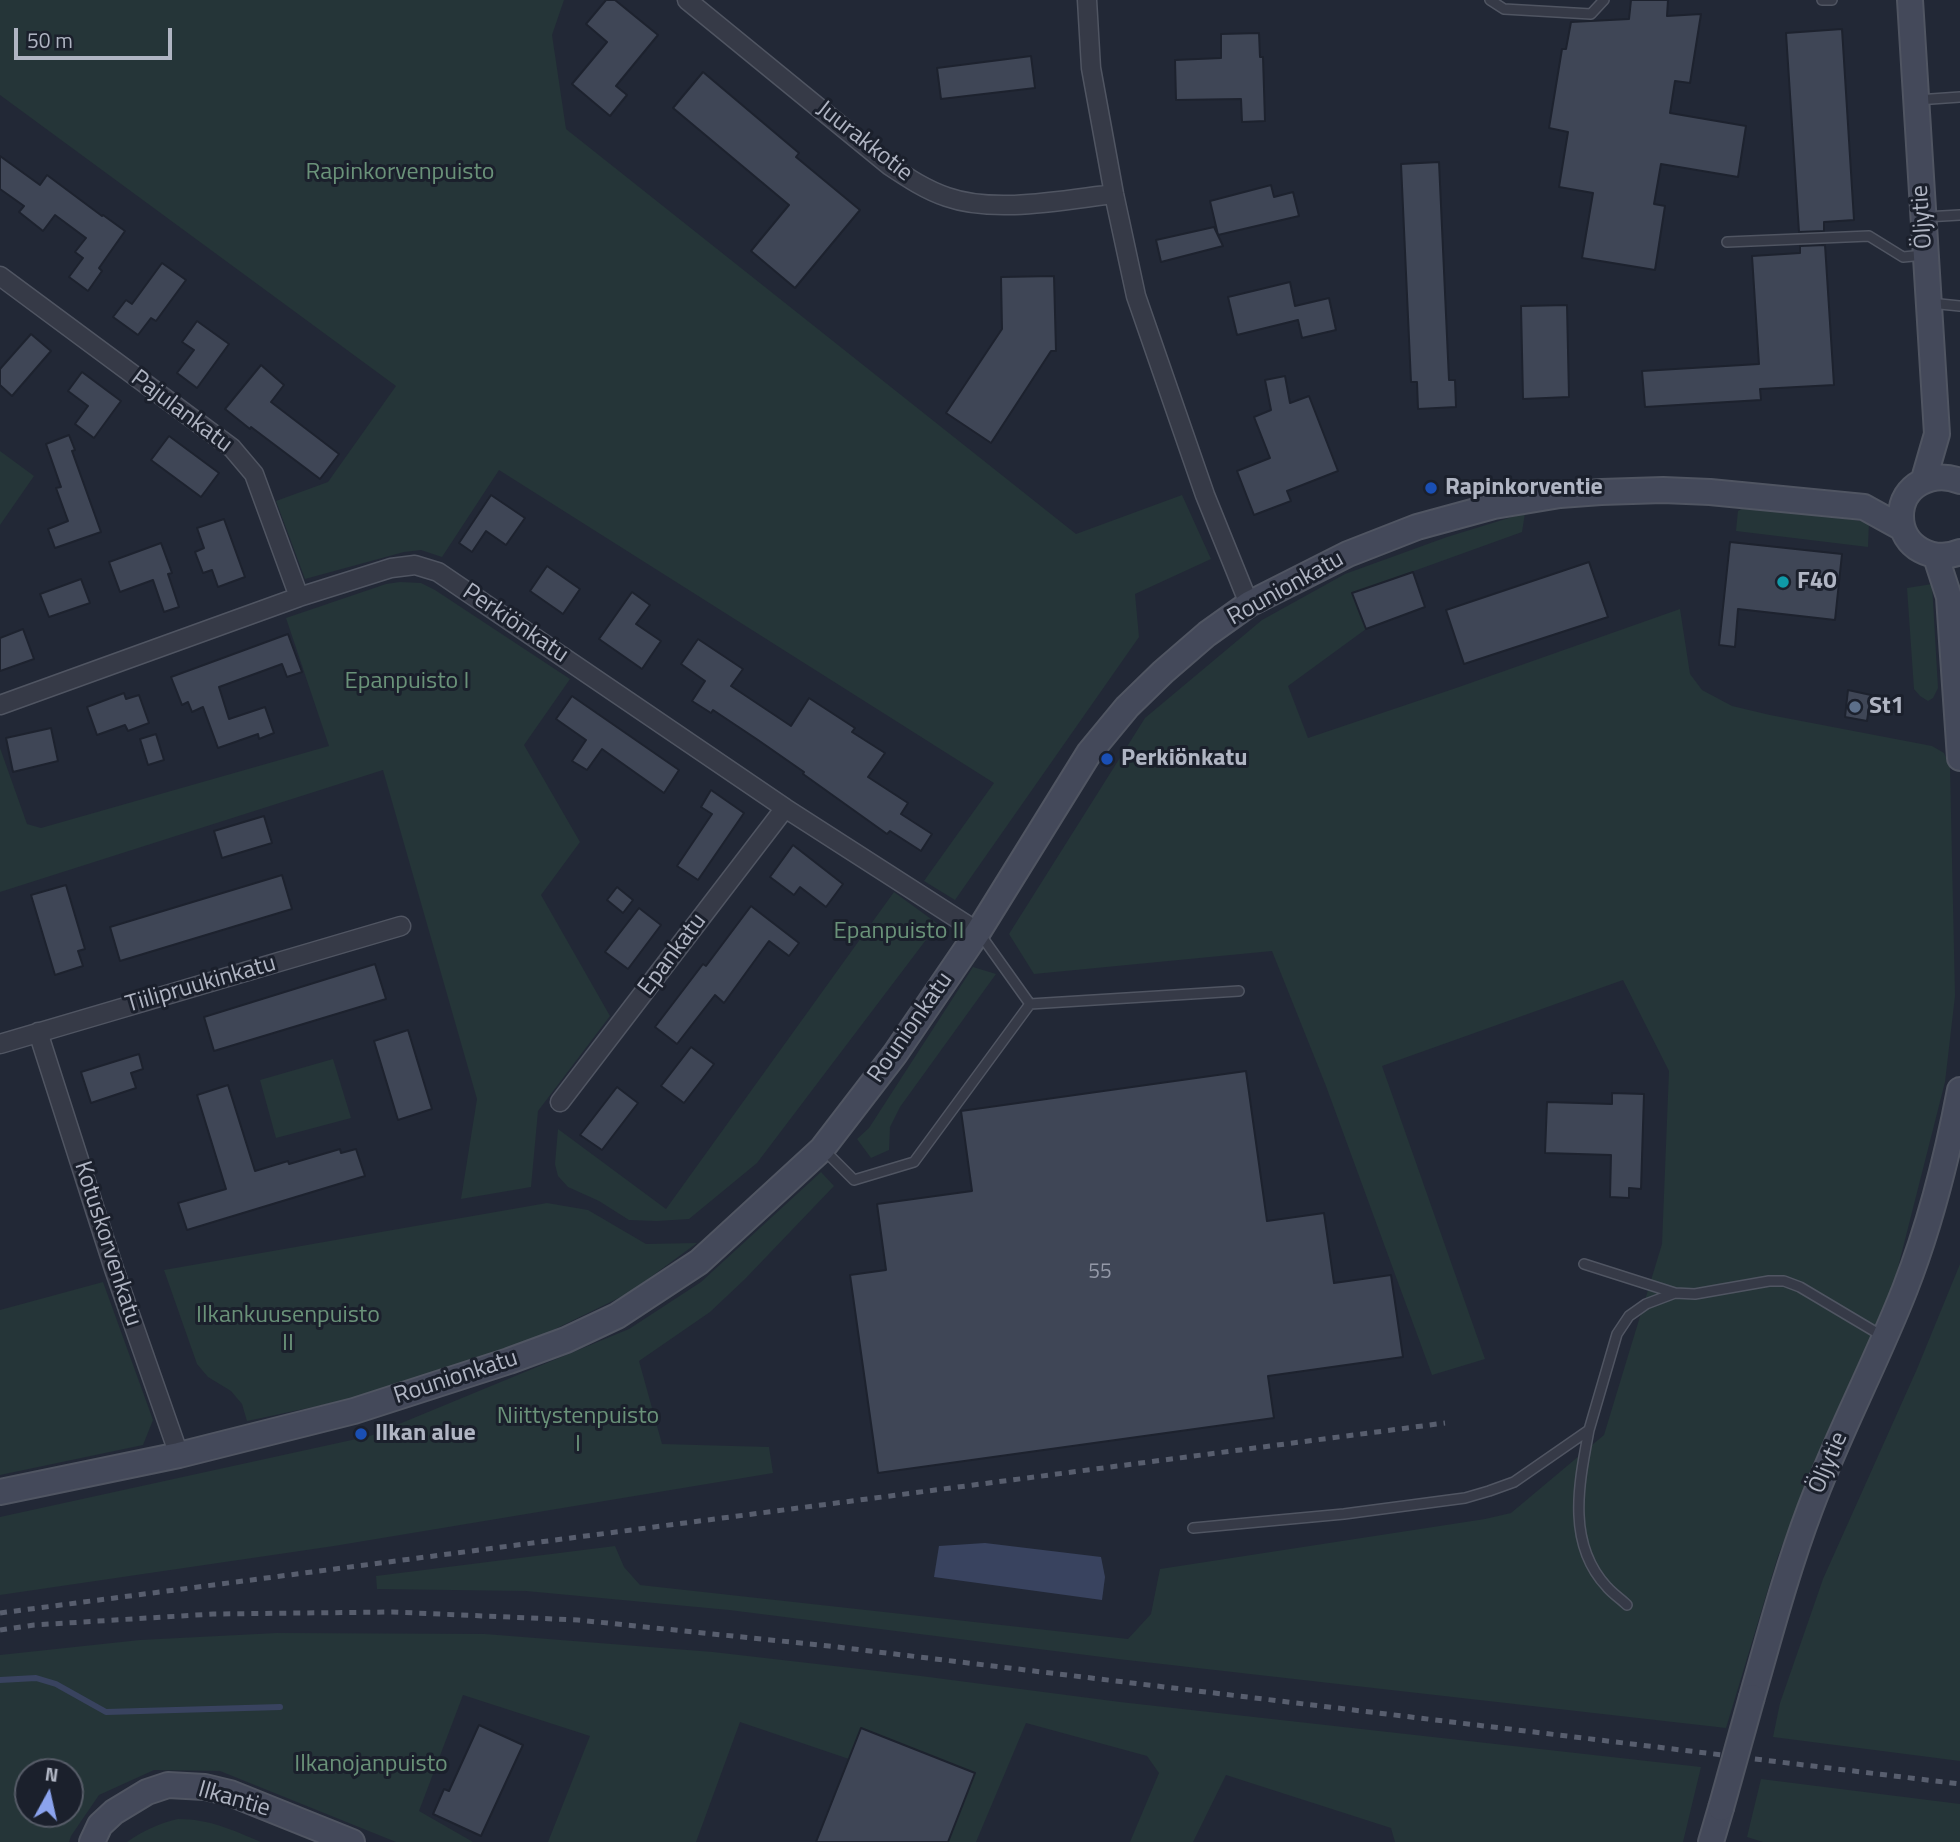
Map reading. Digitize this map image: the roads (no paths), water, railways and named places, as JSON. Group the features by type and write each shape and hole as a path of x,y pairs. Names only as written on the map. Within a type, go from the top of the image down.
{"main road":[{"name":"Öljytie","path":"1910,0 1937,434 1959,480"},
{"name":"Öljytie","path":"1902,528 1902,505 1916,487 1937,434"},
{"name":"Rounionkatu","path":"1864,507 1916,487 1936,476 1959,480"},
{"name":"Rounionkatu","path":"0,1492 179,1455 354,1412 566,1340 617,1316 699,1262 822,1149 895,1054 978,932 1089,753 1126,707 1208,634 1249,604 1348,554 1417,527 1494,506 1560,495 1662,490 1864,507 1902,528 1907,539 1925,553 1951,554"},
{"path":"1951,554 1949,597 1960,758"},
{"name":"Öljytie","path":"1711,1842 1789,1568 1811,1507 1885,1338 1924,1239 1960,1090"},
{"name":"Ilkantie","path":"92,1842 100,1825 114,1812 147,1792 168,1786 205,1787 230,1793 352,1842"}],"street":[{"name":"Juurakkotie","path":"687,0 890,166 946,197 990,204 1036,203 1114,194"},
{"path":"1087,0 1091,68 1136,296 1205,495 1249,604"},
{"name":"Pajulankatu","path":"0,276 232,448 254,474 299,597"},
{"name":"Perkiönkatu","path":"0,705 299,597 391,568 415,565 438,572 785,807 978,932"},
{"name":"Epankatu","path":"560,1102 785,807"},
{"name":"Tiilipruukinkatu","path":"0,1044 401,926"},
{"name":"Kotuskorvenkatu","path":"38,1032 114,1269 179,1455"}],"lane":[{"path":"1490,0 1504,9 1591,15 1604,0"},
{"path":"1822,0 1832,0"},
{"path":"1915,100 1960,97"},
{"path":"1923,217 1960,215"},
{"path":"1727,242 1869,236 1903,257 1926,255"},
{"path":"1929,302 1960,306"},
{"path":"978,932 1030,1004"},
{"path":"1030,1004 1239,991"},
{"path":"822,1149 853,1181 914,1162 1030,1004"},
{"path":"1584,1264 1675,1293 1695,1294 1769,1281 1784,1281 1800,1287 1885,1338"},
{"path":"1628,1605 1606,1587 1592,1566 1582,1542 1577,1510 1579,1484 1589,1430 1617,1334 1629,1316 1646,1304 1675,1293"},
{"path":"1193,1528 1344,1514 1465,1498 1514,1482 1589,1430"}],"water":[{"path":"985,1543 1101,1557 1105,1577 1102,1600 934,1577 939,1546"}],"waterway":[{"path":"0,1680 36,1678 56,1684 106,1712 280,1707"}],"railway":[{"path":"0,1613 1445,1423"},
{"path":"0,1630 34,1625 213,1614 392,1612 578,1620 829,1646 1960,1784"}],"place":[{"name":"Rapinkorventie","path":"1431,488"},
{"name":"F40","path":"1783,582"},
{"name":"St1","path":"1855,707"},
{"name":"Perkiönkatu","path":"1107,759"},
{"name":"Ilkan alue","path":"361,1434"}],"park label":[{"name":"Rapinkorvenpuisto","path":"400,173"},
{"name":"Epanpuisto I","path":"407,682"},
{"name":"Epanpuisto II","path":"899,932"},
{"name":"Ilkankuusenpuisto II","path":"288,1330"},
{"name":"Niittystenpuisto I","path":"578,1431"},
{"name":"Ilkanojanpuisto","path":"371,1765"}]}
